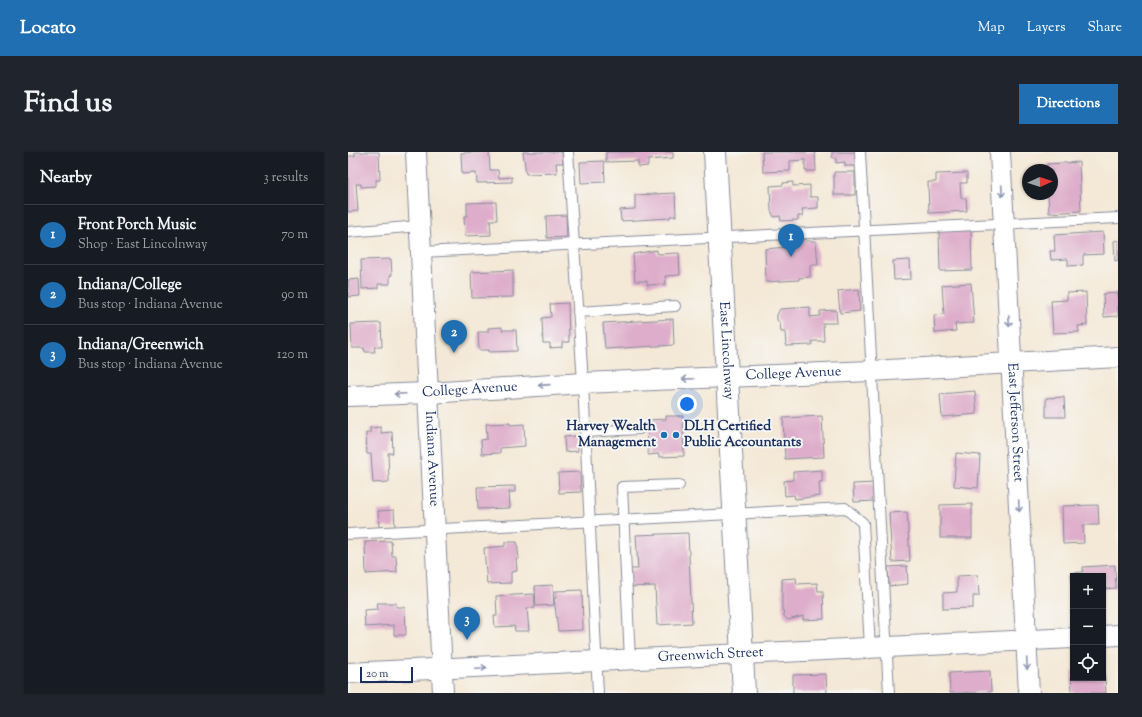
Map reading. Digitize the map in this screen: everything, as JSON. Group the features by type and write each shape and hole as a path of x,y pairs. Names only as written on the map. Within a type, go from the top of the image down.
{"main road":[{"name":"East Lincolnway","path":"715,152 744,693"}],"street":[{"name":"Indiana Avenue","path":"416,152 443,693"},
{"name":"East Jefferson Street","path":"1000,152 1029,693"},
{"name":"College Avenue","path":"348,396 428,393 583,382 871,371 1118,357"},
{"path":"1106,636 1118,635"},
{"name":"Greenwich Street","path":"348,673 442,670 1070,638"}],"lane":[{"path":"568,152 583,382 598,693"},
{"path":"860,152 871,371 879,648"},
{"path":"421,252 1118,218"},
{"path":"348,232 420,226"},
{"path":"578,312 675,306"},
{"path":"585,432 639,429"},
{"path":"630,660 622,487 679,485"},
{"path":"348,534 845,508 863,523 879,648 890,693 886,693"}],"building":[{"path":"355,152 379,152 380,180 376,180 376,186 361,187 361,184 356,184 358,211 348,212 348,156 355,156"},
{"path":"489,152 490,170 498,170 499,178 512,177 512,182 477,183 476,173 462,174 461,153"},
{"path":"523,152 562,152 563,163 556,163 557,173 526,174"},
{"path":"606,152 673,152 673,158 648,160 648,166 638,167 638,161 606,162"},
{"path":"762,152 815,152 816,171 805,171 805,160 790,161 790,171 763,172"},
{"path":"832,152 857,152 856,166 845,166 845,162 836,163 836,159 832,157"},
{"path":"604,161 605,182 581,183 580,162"},
{"path":"1079,162 1081,211 1049,213 1048,200 1058,200 1058,164 1047,164"},
{"path":"834,172 855,172 855,195 834,195"},
{"path":"967,173 967,183 960,183 961,198 966,198 967,211 929,213 928,182 936,182 936,174"},
{"path":"793,182 793,186 810,185 810,197 818,197 818,208 802,209 803,216 798,216 798,220 781,221 780,216 774,217 771,211 770,186 783,185 783,183"},
{"path":"675,193 676,216 670,216 670,218 621,221 620,210 635,209 635,195"},
{"path":"496,202 497,220 490,220 491,235 465,236 464,216 467,216 467,203"},
{"path":"566,215 567,237 547,238 546,216"},
{"path":"939,230 971,230 972,270 940,271"},
{"path":"1103,232 1104,254 1083,255 1083,265 1068,266 1068,259 1051,260 1050,251 1055,251 1054,235"},
{"path":"806,239 806,241 816,241 818,265 810,265 810,277 799,278 799,280 766,282 765,249 787,247 787,240"},
{"path":"1118,240 1118,260 1115,261 1114,241"},
{"path":"657,250 657,253 660,254 679,253 680,275 665,276 666,284 647,285 647,281 635,281 633,254"},
{"path":"391,259 392,275 390,275 390,284 378,284 378,288 362,289 361,260"},
{"path":"910,260 911,279 894,280 893,261"},
{"path":"513,270 513,297 472,298 471,272"},
{"path":"359,279 360,296 348,297 348,280"},
{"path":"971,283 974,323 955,324 956,331 935,333 934,315 944,314 942,285"},
{"path":"859,289 860,311 840,313 838,291"},
{"path":"1086,292 1087,325 1078,326 1079,332 1053,333 1051,301 1067,300 1067,293"},
{"path":"1118,293 1118,316 1104,317 1103,294"},
{"path":"568,303 569,342 562,342 562,347 550,348 550,343 543,343 542,318 551,317 550,304"},
{"path":"810,307 810,317 820,316 820,311 836,310 837,323 823,323 824,341 812,341 812,345 786,346 785,332 781,332 780,323 777,320 777,315 780,309"},
{"path":"673,319 674,345 605,349 603,323"},
{"path":"381,323 382,347 374,347 375,352 365,352 364,348 352,348 351,324"},
{"path":"502,327 502,330 516,330 517,351 489,352 489,350 479,350 478,332 488,332 488,328"},
{"path":"975,391 977,414 942,417 940,394"},
{"path":"1064,397 1065,417 1046,417 1046,398"},
{"path":"666,416 683,416 684,456 659,457 659,454 648,455 647,420 666,419"},
{"path":"822,416 824,457 785,459 783,418"},
{"path":"510,423 510,425 524,424 525,446 500,448 500,453 482,454 481,440 487,439 486,424"},
{"path":"381,427 381,433 392,432 393,453 388,453 389,482 373,483 371,454 367,454 366,433 370,433 370,428"},
{"path":"577,436 578,451 565,452 564,437"},
{"path":"956,453 980,455 978,488 954,486"},
{"path":"822,470 822,482 819,482 820,496 795,499 794,495 785,496 784,481 793,480 793,472"},
{"path":"580,472 581,492 559,493 558,473"},
{"path":"874,483 875,501 854,502 853,484"},
{"path":"515,486 515,492 509,492 510,508 478,509 477,487"},
{"path":"972,504 972,538 940,538 940,505"},
{"path":"1098,505 1099,525 1083,525 1084,543 1063,544 1062,506"},
{"path":"394,510 395,527 379,527 378,511"},
{"path":"907,512 910,561 892,562 889,513"},
{"path":"688,533 692,623 657,625 655,586 629,587 628,569 638,569 636,535"},
{"path":"391,541 392,556 396,556 397,572 366,574 365,542"},
{"path":"505,542 517,542 519,559 516,559 517,571 511,572 511,583 487,584 484,548 505,546"},
{"path":"1115,565 1116,588 1106,589 1106,573 1071,573 1083,572 1083,567"},
{"path":"907,566 908,584 889,586 888,567"},
{"path":"978,575 979,596 973,596 973,608 943,609 943,593 957,592 957,576"},
{"path":"796,578 797,584 817,583 818,591 823,591 824,619 803,620 803,616 788,620 784,616 782,610 782,579"},
{"path":"553,585 554,605 536,606 535,586"},
{"path":"582,590 583,630 558,631 554,598 556,598 556,591"},
{"path":"534,594 535,608 527,608 529,631 515,631 514,626 495,627 494,616 497,616 496,596"},
{"path":"377,603 396,603 396,607 405,607 406,635 394,635 394,625 365,627 364,610 378,609"},
{"path":"990,671 991,692 950,693 949,673"},
{"path":"826,674 827,693 793,693 793,675"},
{"path":"1071,681 1105,681 1106,693 1072,693"}],"place":[{"name":"Front Porch Music","path":"791,257"},
{"name":"Indiana/College","path":"454,353"},
{"name":"Harvey Wealth Management","path":"664,435"},
{"name":"DLH Certified Public Accountants","path":"676,435"},
{"name":"Indiana/Greenwich","path":"467,640"}]}
